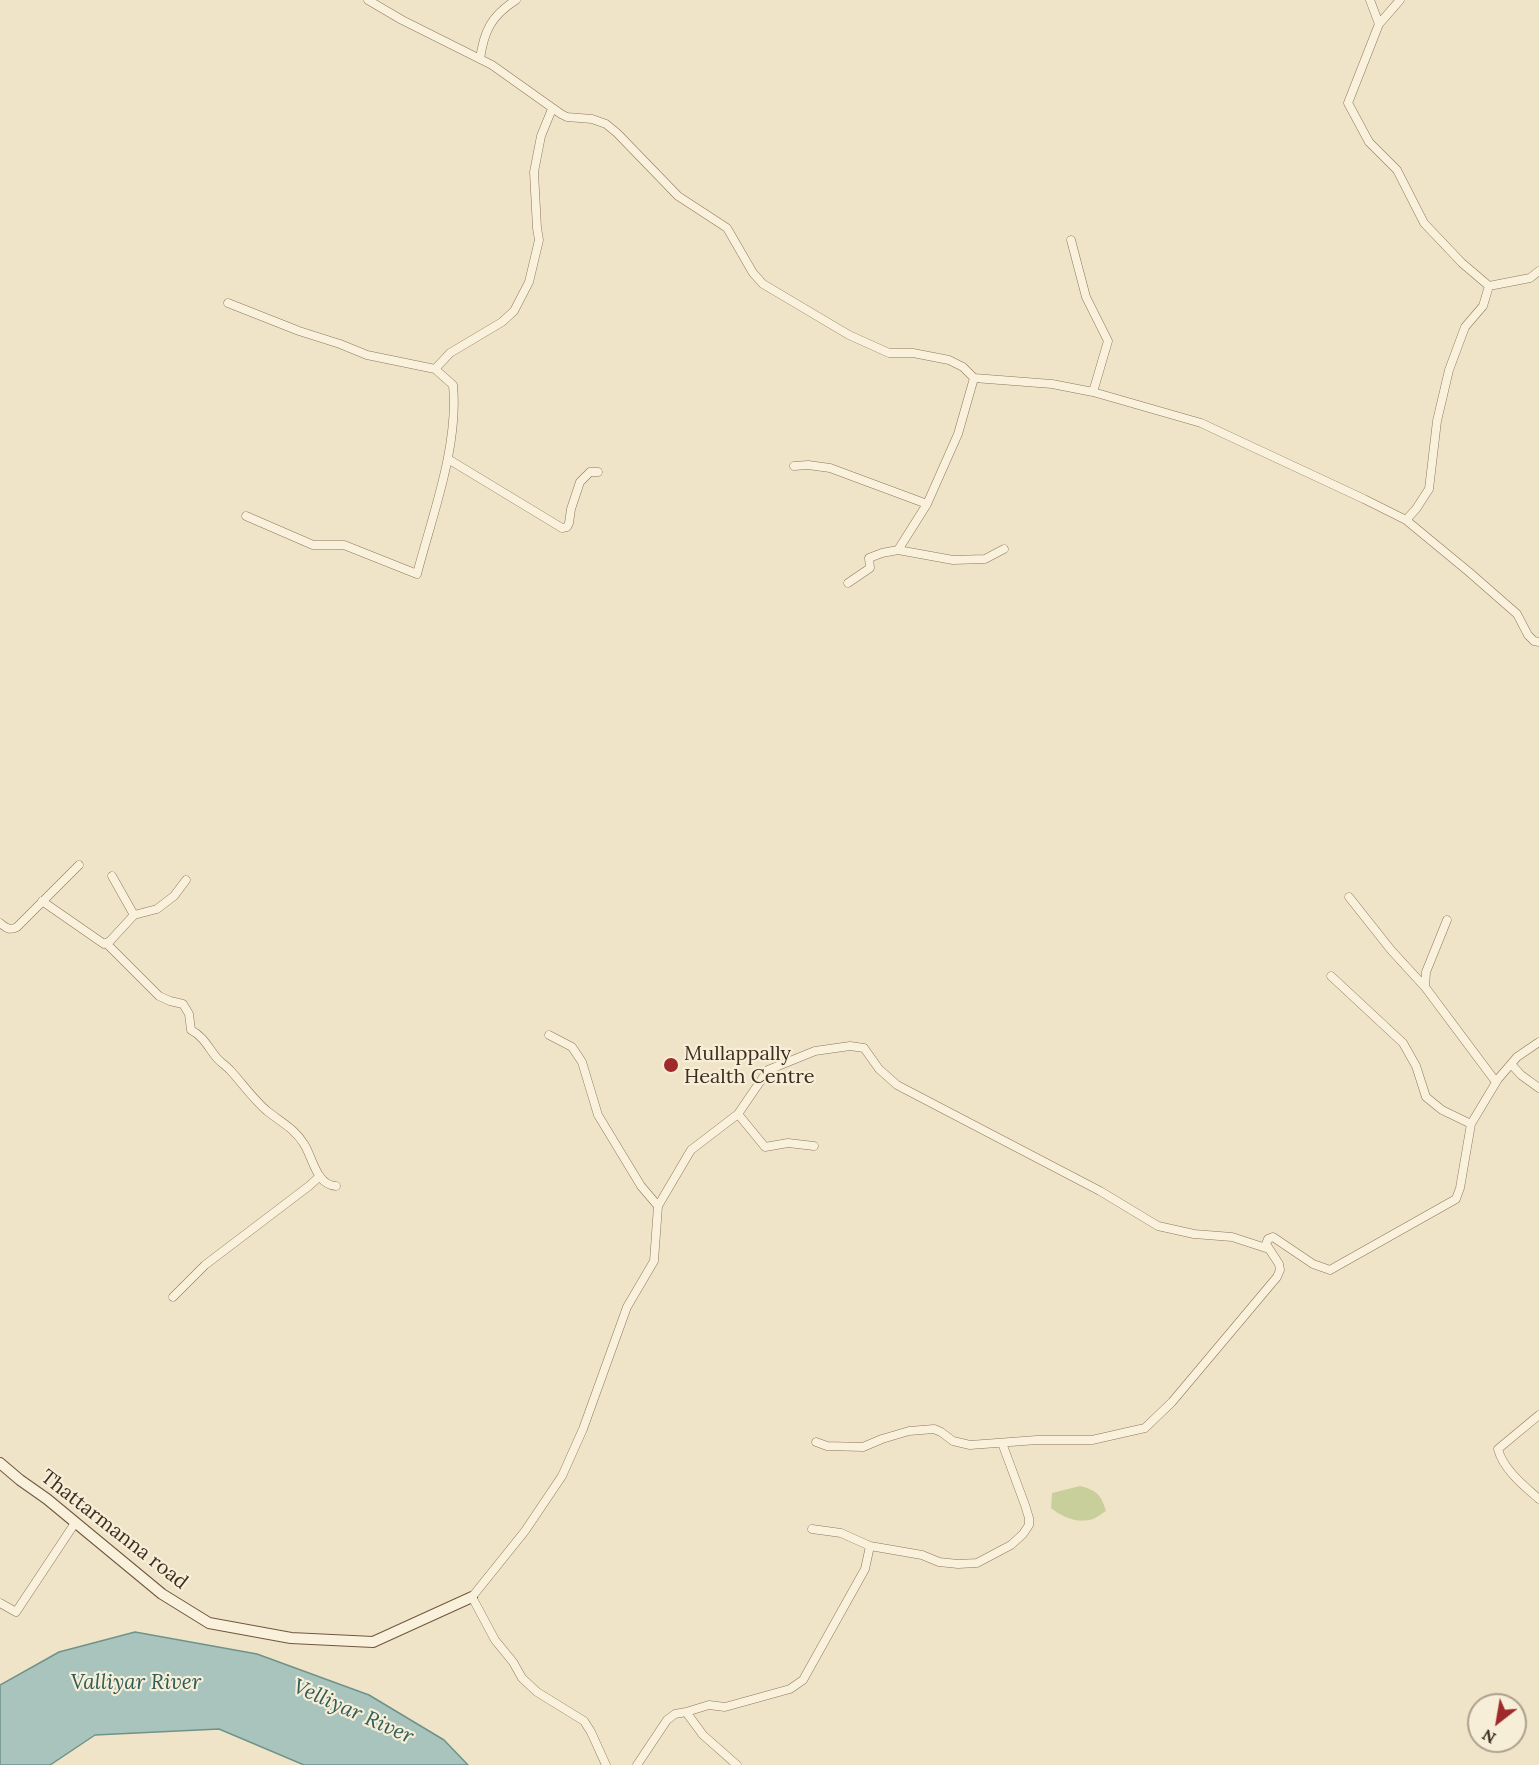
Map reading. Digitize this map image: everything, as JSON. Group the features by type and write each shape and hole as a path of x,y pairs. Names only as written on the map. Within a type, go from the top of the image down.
{"street":[{"path":"368,0 402,20 492,65 567,117 592,119 606,124 678,196 727,228 753,273 763,284 849,335 889,353 913,353 949,360 963,367 974,378 1052,384 1093,392 1201,423 1406,520 1516,614 1528,635 1534,641 1539,642"},
{"path":"480,59 483,38 492,22 516,0"},
{"path":"1370,0 1379,24"},
{"path":"1400,0 1379,24 1347,103 1369,142 1397,170 1424,223 1462,263 1489,286"},
{"path":"435,369 450,353 514,311 529,282 539,240 534,172 541,136 552,108"},
{"path":"1071,240 1086,297 1108,341 1093,392"},
{"path":"1489,286 1530,278 1539,271"},
{"path":"1406,520 1429,489 1437,421 1449,370 1465,327 1483,306 1489,286"},
{"path":"228,303 367,355 435,369 453,386 454,404 448,459 417,574 344,545 313,545 246,516"},
{"path":"898,550 927,504 958,434 974,378"},
{"path":"448,459 562,528 567,527 580,482 590,472 598,472"},
{"path":"794,466 830,468 927,504"},
{"path":"848,583 870,568 869,558 882,553 898,550 953,560 985,559 1004,549"},
{"path":"0,923 13,930 79,865"},
{"path":"112,876 134,915"},
{"path":"106,943 134,915 157,909 174,896 186,880"},
{"path":"1349,897 1391,950 1425,987 1496,1082"},
{"path":"42,901 104,944 106,943 159,996 183,1004 189,1014 191,1030 199,1035 266,1110 298,1134 320,1176 330,1186 336,1186"},
{"path":"1425,987 1426,972 1447,920"},
{"path":"1331,976 1403,1043 1416,1066 1426,1097 1442,1110 1471,1124"},
{"path":"549,1035 572,1047 582,1062 598,1115 641,1186 658,1206"},
{"path":"816,1442 827,1446 863,1447 909,1431 934,1429 952,1441 970,1445 1037,1440 1092,1440 1145,1428 1172,1402 1276,1277 1280,1270 1279,1264 1266,1244 1268,1239 1274,1237 1313,1263 1330,1270 1456,1199 1471,1124 1496,1082 1518,1056 1539,1042"},
{"path":"606,1765 584,1721 537,1692 522,1678 513,1662 495,1640 472,1597 525,1531 562,1476 583,1429 627,1307 654,1261 658,1206 691,1150 738,1114 768,1070 815,1051 850,1046 864,1048 879,1069 897,1085 1100,1191 1158,1226 1194,1234 1232,1237 1269,1249"},
{"path":"1511,1064 1521,1075 1539,1088"},
{"path":"738,1114 765,1147 788,1143 814,1146"},
{"path":"173,1297 205,1265 320,1176"},
{"path":"1539,1415 1498,1449 1499,1456 1518,1481 1539,1499"},
{"path":"812,1529 842,1533 870,1546 922,1555 939,1562 977,1563 1011,1545 1029,1525 1029,1518 1002,1443"},
{"name":"Thattarmanna road","path":"0,1463 162,1594 209,1623 291,1638 373,1642 472,1597"},
{"path":"0,1603 15,1612 75,1523"},
{"path":"637,1765 667,1720 675,1714 709,1705 725,1707 790,1689 803,1680 865,1569 870,1546"},
{"path":"686,1712 703,1735 737,1765"}],"green space":[{"path":"1080,1486 1097,1494 1106,1511 1095,1518 1082,1521 1065,1517 1051,1508 1052,1493"}],"water":[{"name":"Valliyar River","path":"135,1632 257,1654 369,1695 444,1740 468,1765 304,1765 219,1729 95,1735 50,1765 0,1765 0,1685 59,1652"}],"place":[{"name":"Mullappally Health Centre","path":"671,1065"}],"water label":[{"name":"Velliyar River","path":"353,1712"}]}
